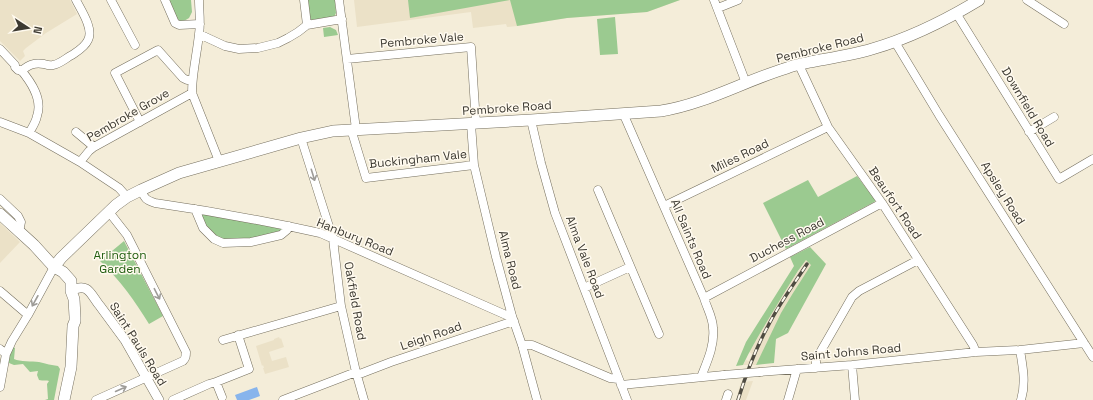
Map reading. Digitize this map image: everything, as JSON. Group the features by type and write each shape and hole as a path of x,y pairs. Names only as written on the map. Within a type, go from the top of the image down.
{"main road":[{"name":"Pembroke Road","path":"54,267 61,258 127,197 179,173 219,161 301,138 333,131 473,124 675,109 692,104 787,67 858,52 895,42 929,27 980,0"},
{"path":"0,214 34,245 54,267 57,277 71,291 68,300 73,326 71,367 64,400"}],"street":[{"path":"19,69 34,63 53,66 86,44 90,36 90,31 76,0"},
{"path":"111,0 135,45"},
{"path":"165,0 175,23 179,25 200,24"},
{"path":"199,0 200,24 192,80 192,93 219,161"},
{"path":"304,0 307,25"},
{"path":"339,0 347,59 353,129"},
{"path":"714,0 746,83"},
{"path":"718,8 738,0"},
{"path":"1027,0 1064,24"},
{"name":"Downfield Road","path":"956,13 1059,180 1093,158"},
{"path":"199,34 225,46 239,49 258,48 278,43 298,32 307,25 342,19"},
{"name":"Apsley Road","path":"895,42 943,122 1093,357"},
{"name":"Pembroke Vale","path":"347,59 471,47 473,124"},
{"path":"0,49 30,81 36,93 38,106 37,117 29,134"},
{"path":"140,122 115,73 158,50 183,78 192,80"},
{"name":"Beaufort Road","path":"799,65 828,127 882,203 976,352"},
{"name":"Pembroke Grove","path":"80,162 94,147 192,93"},
{"name":"All Saints Road","path":"623,113 704,298 711,318 713,339 709,357 701,377"},
{"path":"1030,132 1054,117"},
{"name":"Alma Vale Road","path":"531,120 555,213 627,400"},
{"path":"0,122 29,134 80,162 119,188 127,197"},
{"name":"Alma Road","path":"473,124 474,165 496,256 522,345 534,399"},
{"name":"Miles Road","path":"664,206 828,127"},
{"name":"Buckingham Vale","path":"353,129 366,178 474,165"},
{"path":"76,132 94,147"},
{"name":"Oakfield Road","path":"301,138 333,239 341,306 364,400"},
{"name":"Hanbury Road","path":"140,190 144,198 150,202 289,226 320,233 513,318"},
{"path":"598,190 659,334"},
{"path":"0,199 18,216 21,222 19,232"},
{"name":"Duchess Road","path":"704,298 882,203"},
{"path":"195,209 203,228 214,239 223,243 251,242 282,235 289,226"},
{"path":"96,400 186,359 186,352 127,235 110,212"},
{"path":"816,368 816,359 852,297 859,291 918,260"},
{"path":"0,387 3,352 12,341 28,315 54,267"},
{"path":"584,288 630,267"},
{"path":"0,291 28,315"},
{"name":"Saint Pauls Road","path":"71,291 84,295 90,300 96,301 125,340 159,400"},
{"path":"223,340 341,306"},
{"name":"Leigh Road","path":"283,400 513,318"},
{"path":"173,400 209,384 249,369 238,335"},
{"name":"Saint Johns Road","path":"522,345 532,345 619,382 852,365 976,352 1020,350 1084,343"},
{"path":"1020,350 1024,376 1024,392 1021,400"},
{"path":"852,365 855,400"},
{"path":"788,400 797,369"},
{"path":"216,382 222,398"}],"shaded area":[{"path":"0,0 70,0 77,14 46,33 26,48 23,51 25,56 20,61 0,41"},
{"path":"354,0 680,0 647,12 567,18 507,27 506,24 473,28 471,12 357,27"},
{"path":"0,223 20,242 0,263"},
{"path":"806,260 812,264 793,293 756,365 743,365 746,360 749,361 752,354 749,352 788,286"},
{"path":"279,337 280,339 281,338 284,347 269,352 272,361 286,357 289,367 265,374 256,346"},
{"path":"753,381 746,400 736,400 741,382"}],"green space":[{"path":"169,0 191,0 192,12 189,18 184,21 180,21 174,16"},
{"path":"306,0 335,0 336,13 334,17 311,20 308,16"},
{"path":"408,0 510,0 410,18"},
{"path":"510,0 680,0 647,12 567,18 517,26"},
{"path":"615,17 618,54 600,55 597,19"},
{"path":"330,27 336,30 338,35 324,37 323,28"},
{"path":"857,176 876,201 786,249 763,203 808,180 818,197"},
{"path":"200,213 285,228 278,233 264,237 246,240 228,240 212,234 202,220"},
{"name":"Arlington Garden","path":"124,241 163,316 149,324 127,291 100,261"},
{"path":"810,247 826,264 788,333 776,339 774,363 756,365 781,313 811,265 806,260 768,320 743,365 736,366 746,342 794,266 790,257"},
{"path":"12,346 15,348 14,359 58,366 60,369 54,400 45,400 48,399 47,384 49,381 39,380 37,375 38,371 30,372 23,364 14,365 9,363 8,359"}],"water":[{"path":"257,387 260,396 249,400 237,400 235,395"}],"railway":[{"path":"738,400 751,362 763,335 777,310 807,264"}]}
